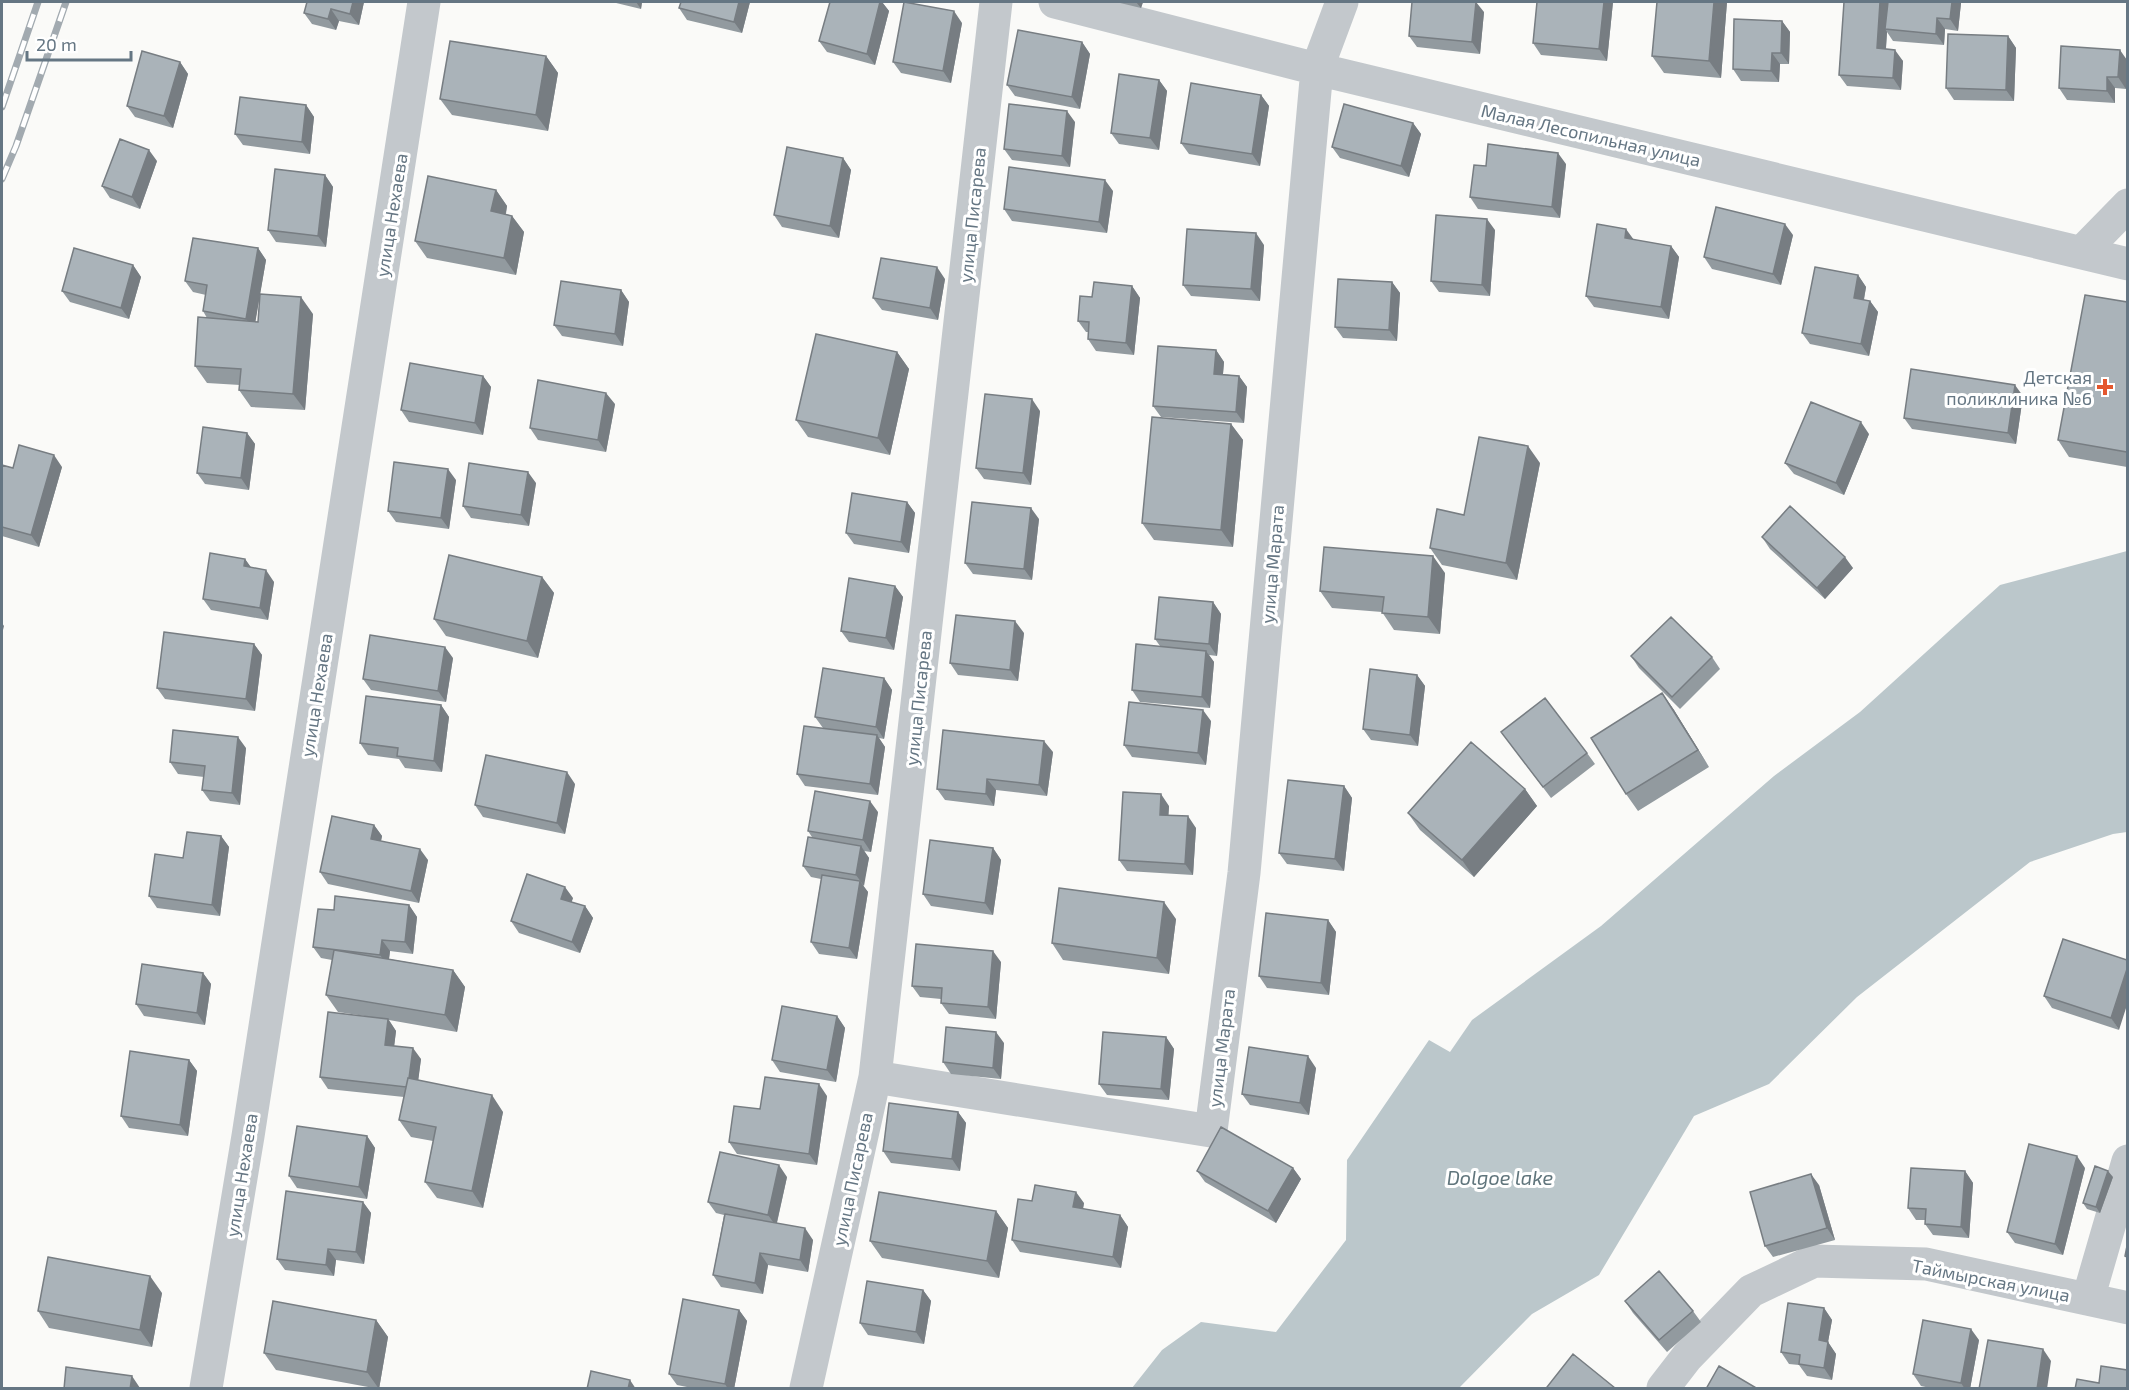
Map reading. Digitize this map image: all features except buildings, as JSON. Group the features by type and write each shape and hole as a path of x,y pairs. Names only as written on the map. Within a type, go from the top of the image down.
{"street":[{"name":"улица Нехаева","path":"206,1389 248,1136 424,2"},
{"name":"улица Писарева","path":"806,1389 875,1077 996,2"},
{"name":"Малая Лесопильная улица","path":"1055,2 1317,69 2127,264"},
{"name":"улица Марата","path":"875,1077 1211,1131 1244,873 1317,69 1342,2"},
{"path":"2082,252 2127,205"},
{"path":"2088,1299 2127,1161"},
{"name":"Таймырская улица","path":"1663,1389 1687,1357 1751,1291 1814,1261 1926,1264 2127,1308"}],"water":[{"name":"Dolgoe lake","path":"2127,551 2127,832 2113,834 2030,862 1857,997 1769,1084 1694,1116 1599,1275 1532,1314 1459,1388 1132,1388 1162,1350 1201,1322 1276,1332 1346,1240 1347,1160 1429,1040 1450,1052 1472,1020 1601,926 1774,776 1860,712 2000,585"}],"railway":[{"path":"2,107 38,2"},
{"path":"2,179 16,146 66,2"}],"place":[{"name":"Детская поликлиника №6","path":"2105,387"}]}
